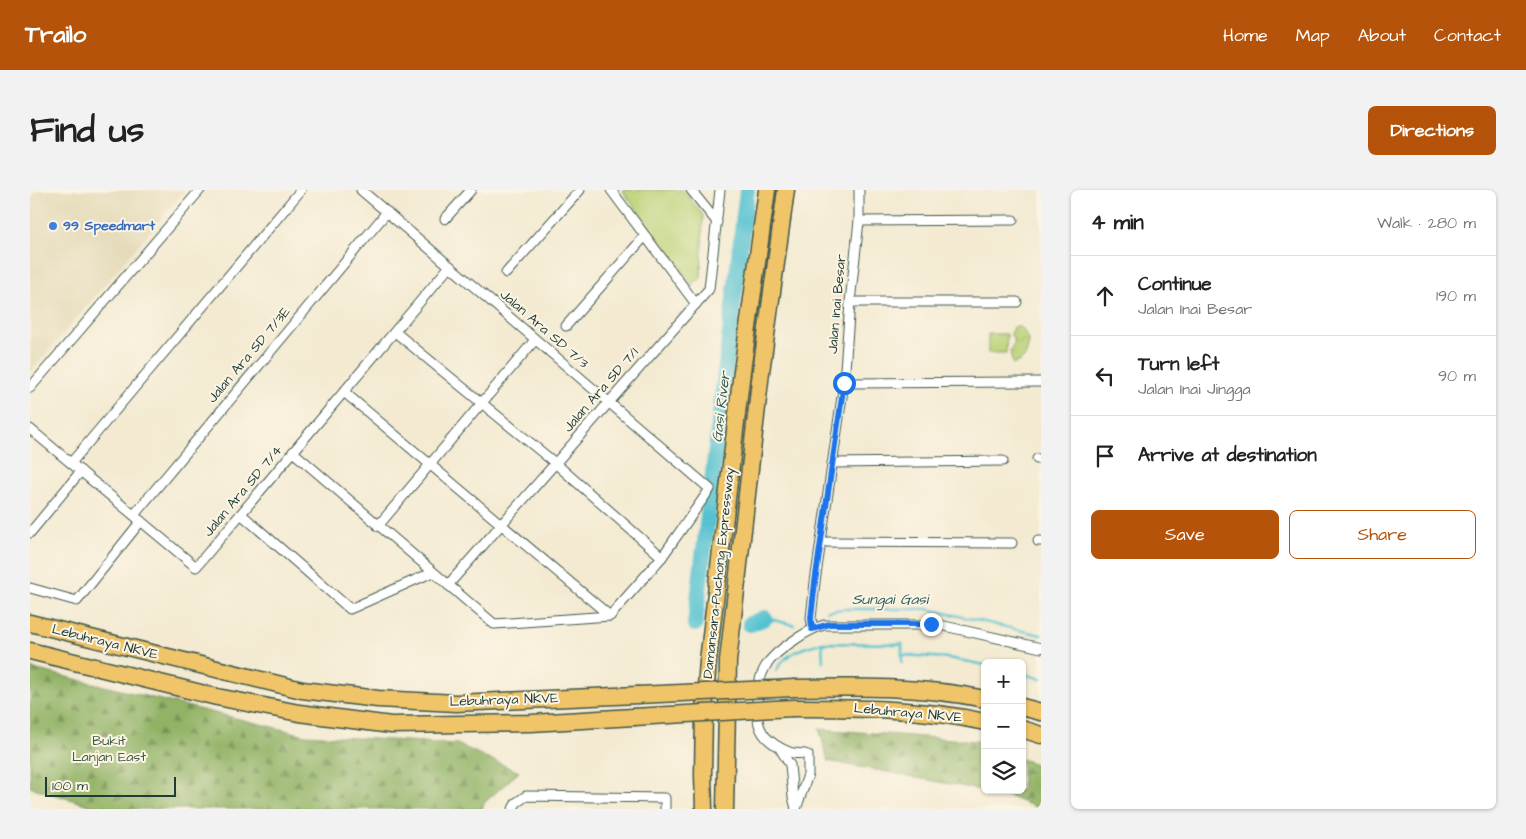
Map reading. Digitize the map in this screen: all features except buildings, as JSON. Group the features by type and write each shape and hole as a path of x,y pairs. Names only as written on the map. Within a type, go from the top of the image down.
{"highway":[{"name":"Damansara–Puchong Expressway","path":"704,809 704,711 708,661 742,371 767,190"},
{"name":"Damansara–Puchong Expressway","path":"725,809 728,661 761,372 786,190"},
{"name":"Lebuhraya NKVE","path":"30,623 302,690 378,699 456,703 795,688 899,687 981,698"},
{"name":"Lebuhraya NKVE","path":"30,651 217,697 299,713 391,725 532,723 793,708 855,708 911,711 964,717 981,721"},
{"path":"1026,708 1041,712"},
{"path":"1026,730 1041,735"}],"street":[{"path":"30,388 200,190"},
{"path":"71,463 300,190"},
{"path":"445,219 471,190"},
{"path":"506,273 580,190"},
{"path":"611,190 696,304"},
{"path":"691,190 717,222"},
{"name":"Jalan Ara SD 7/1","path":"448,585 709,289 720,190"},
{"name":"Jalan Inai Besar","path":"812,629 811,618 844,383 859,221 859,190"},
{"name":"Jalan Ara SD 7/3","path":"363,191 710,489 662,557"},
{"name":"Jalan Ara SD 7/3E","path":"134,515 386,212"},
{"path":"859,221 1013,220"},
{"path":"566,326 645,236"},
{"name":"Jalan Ara SD 7/4","path":"30,428 196,567 450,266"},
{"path":"850,302 1016,302"},
{"path":"293,452 494,624 610,616 662,557 555,463 394,332"},
{"path":"378,526 535,340"},
{"path":"844,383 1041,382"},
{"path":"344,392 610,616"},
{"path":"832,462 1003,461"},
{"path":"30,533 81,471"},
{"path":"241,514 350,609 434,572"},
{"path":"30,588 77,600 141,521"},
{"path":"821,542 1012,543"},
{"path":"779,747 790,765 792,797 796,809 808,775 808,755 794,753 779,747 765,736 757,717 757,700 759,683 771,658 812,629 830,624 940,625 1041,648"},
{"path":"790,765 809,765"},
{"path":"515,806 526,796 665,798 665,809"}],"shaded area":[{"path":"37,190 185,190 30,373 30,198"}],"green space":[{"path":"622,190 683,190 703,215 701,278 692,285"},
{"path":"1018,326 1024,331 1029,343 1025,357 1013,365 1010,351 1015,343 1011,334 1013,327"},
{"path":"988,334 1007,334 1006,353 988,353"},
{"name":"Bukit Lanjan East","path":"30,668 305,735 457,744 519,772 484,803 482,809 102,809 30,787"},
{"path":"819,729 977,741 981,742 981,790 828,761"},
{"path":"1026,760 1041,766 1041,809 1002,794 1026,794"}],"waterway":[{"name":"Gasi River","path":"695,624 747,190"},
{"name":"Sungai Gasi","path":"827,611 844,609 928,609 1041,635"},
{"name":"Sungai Gasi","path":"765,618 794,625"},
{"name":"Gasi River","path":"750,624 765,618"},
{"path":"822,643 823,662"},
{"path":"776,671 790,655 822,643 902,644 902,663"},
{"path":"902,655 948,658 981,664"},
{"path":"1026,674 1041,679"}],"place":[{"name":"99 Speedmart","path":"53,226"}],"route":[{"path":"844,383 815,582 811,618 812,629 830,624 931,624"}]}
